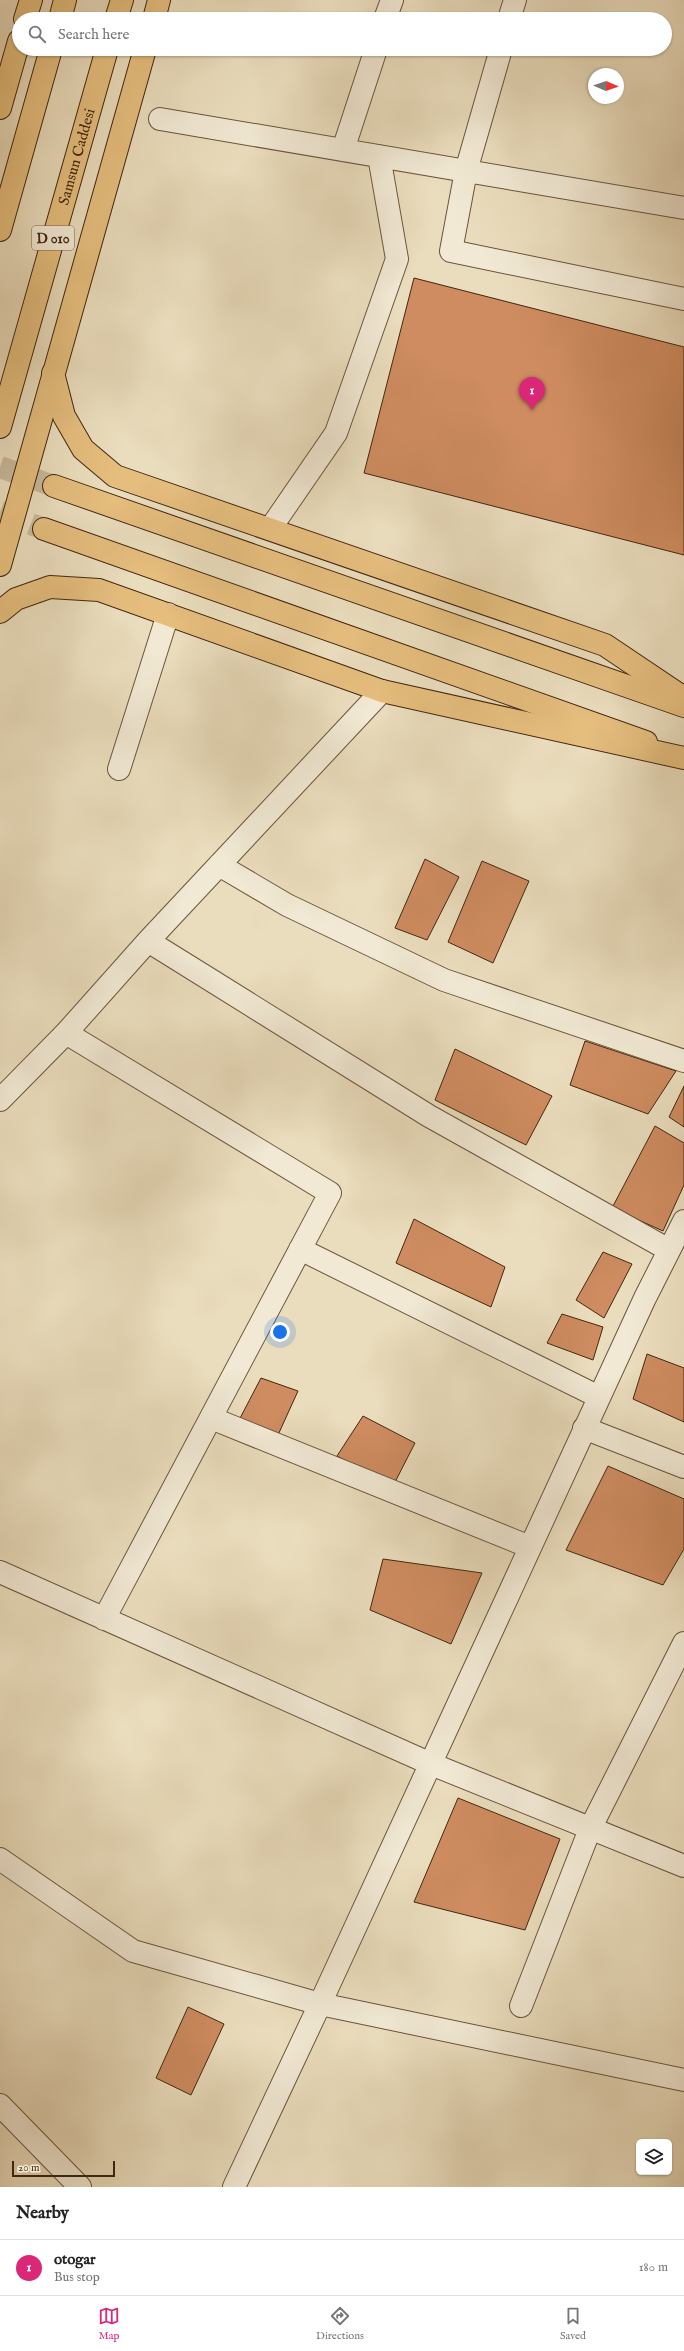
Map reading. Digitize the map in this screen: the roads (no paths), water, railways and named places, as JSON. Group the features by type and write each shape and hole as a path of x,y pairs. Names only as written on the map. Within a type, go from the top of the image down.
{"main road":[{"path":"27,12 30,0"},
{"path":"62,12 65,0"},
{"path":"118,12 122,0"},
{"path":"156,12 159,0"},
{"path":"0,108 15,56"},
{"path":"0,230 49,56"},
{"name":"Samsun Caddesi","path":"0,427 105,56"},
{"path":"0,565 143,56"},
{"path":"53,373 64,416 83,449 115,476 605,645 684,698"},
{"path":"54,486 684,706"},
{"path":"44,529 684,757"},
{"path":"0,612 16,599 50,587 99,590 382,691 684,757"}],"street":[{"path":"388,12 392,0"},
{"path":"511,12 515,0"},
{"path":"343,150 374,56"},
{"path":"499,56 466,171 451,251 684,298"},
{"path":"160,119 684,208"},
{"path":"270,529 336,433 397,259 379,156"},
{"path":"119,769 168,614"},
{"path":"0,1100 66,1033 219,864 382,691"},
{"path":"219,864 287,905 444,980 684,1062"},
{"path":"148,941 429,1116 669,1250"},
{"path":"66,1033 330,1193 104,1619"},
{"path":"234,2187 431,1764 584,1428 684,1221"},
{"path":"300,1249 599,1397"},
{"path":"211,1418 530,1547"},
{"path":"584,1428 684,1468"},
{"path":"0,1572 431,1764 684,1866"},
{"path":"521,2006 590,1829 684,1644"},
{"path":"0,1859 132,1951 320,2004 684,2080"},
{"path":"0,2105 80,2187"}],"tunnel":[{"path":"0,467 54,486"},
{"path":"0,512 44,529"}],"place":[{"name":"otogar","path":"532,410"}]}
